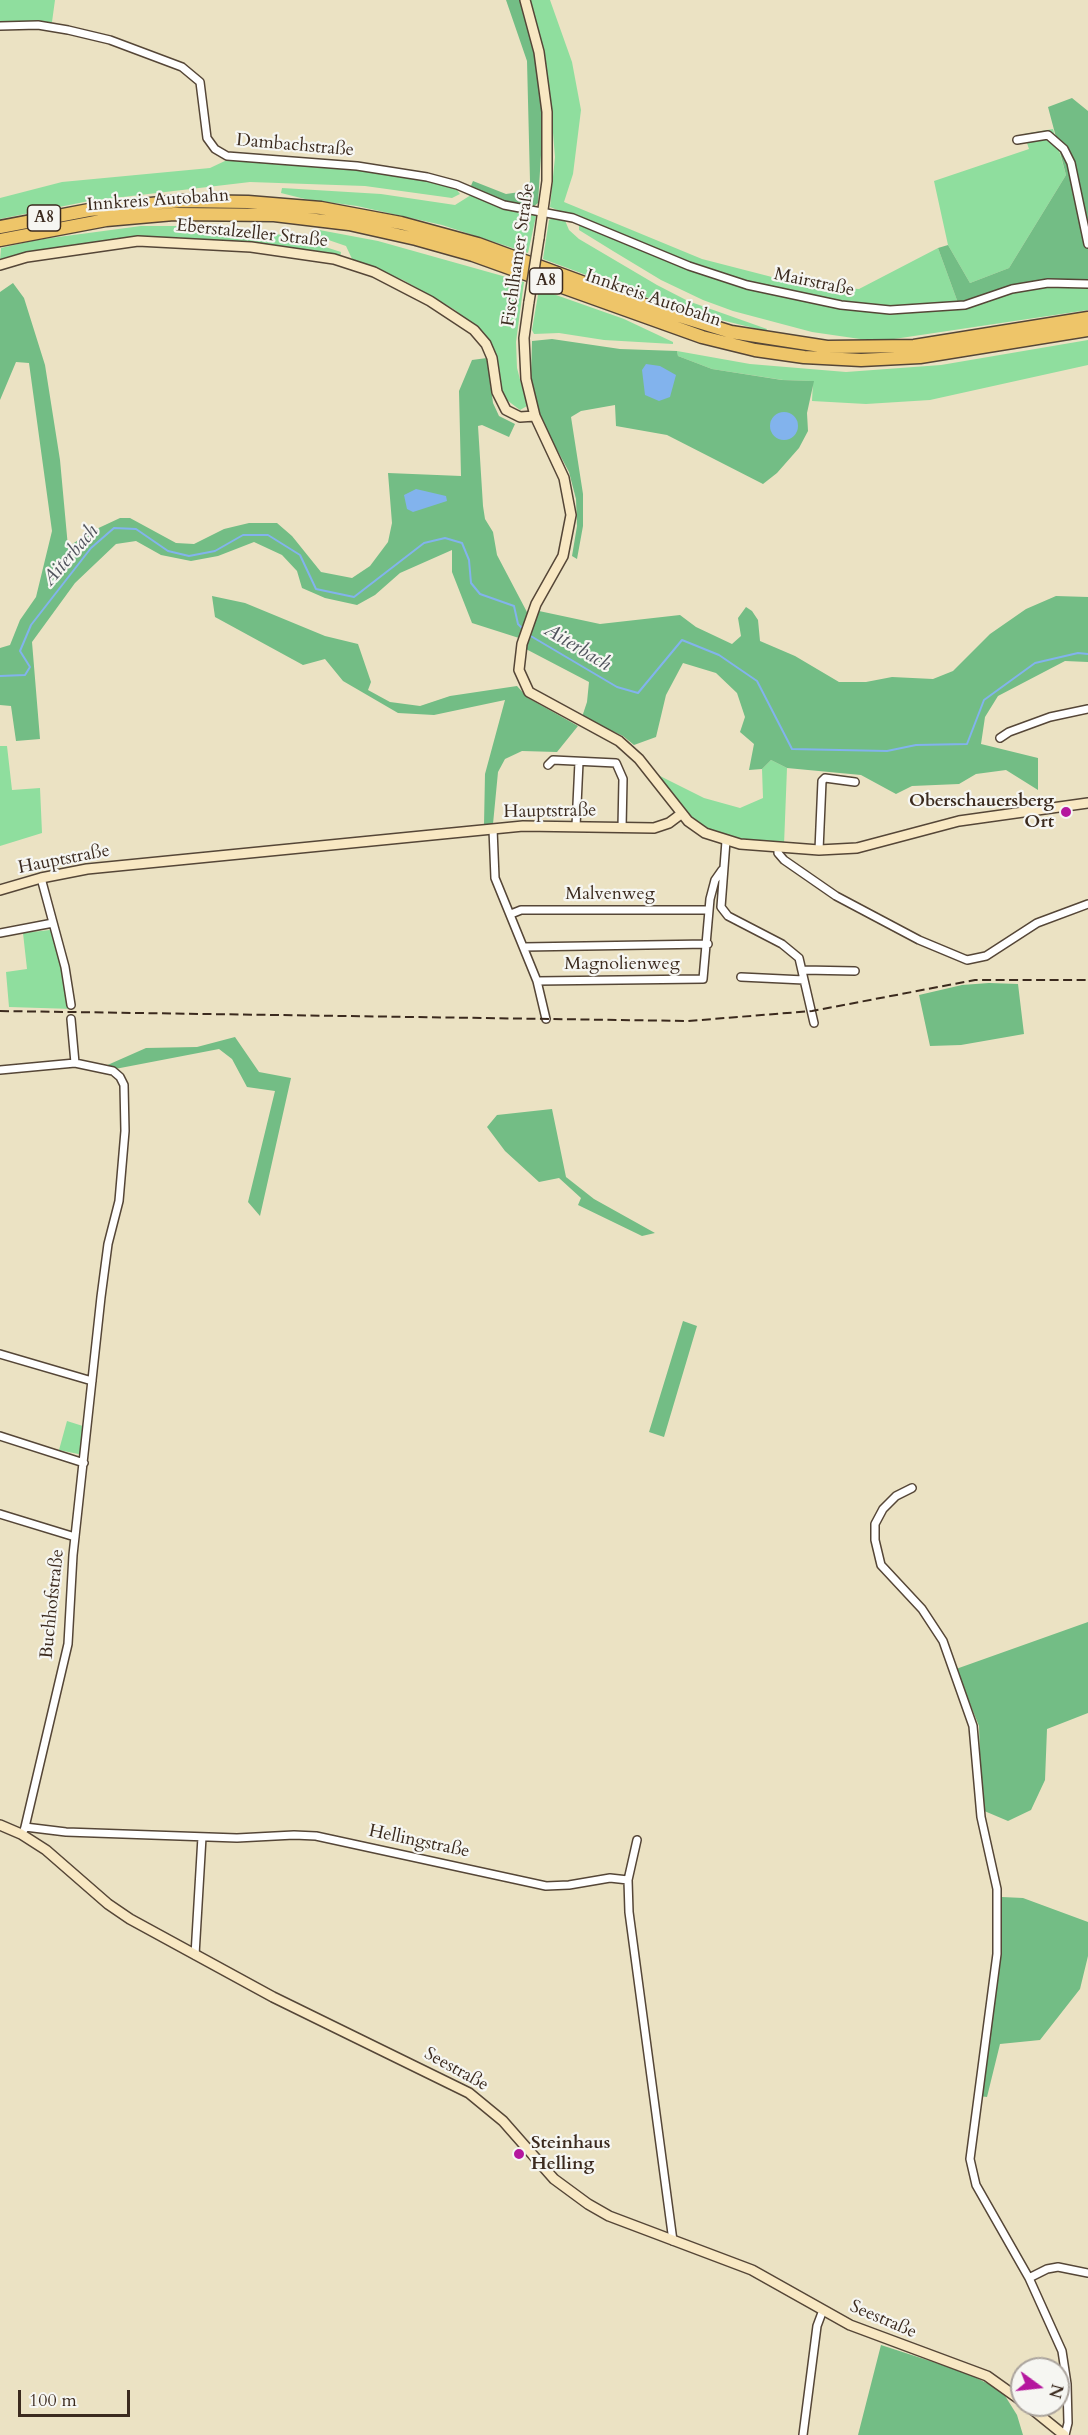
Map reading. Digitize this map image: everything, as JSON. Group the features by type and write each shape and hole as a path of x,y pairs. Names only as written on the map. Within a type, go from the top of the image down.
{"highway":[{"name":"Innkreis Autobahn","path":"0,227 89,210 181,201 248,202 321,208 401,223 478,244 647,306 731,332 826,347 914,346 1088,318"},
{"name":"Innkreis Autobahn","path":"0,240 77,224 174,214 257,214 349,224 473,255 702,337 755,350 813,358 861,360 920,357 1088,330"}],"street":[{"name":"Fischlhamer Straße","path":"525,0 539,52 546,94 548,153 543,212 524,338 524,364 535,416 564,478 571,515 563,556 539,598 527,627 522,644 519,670 529,692 627,747 681,814"},
{"name":"Dambachstraße","path":"0,26 38,25 110,40 182,68 200,82 207,138 215,149 227,156 408,173 457,185 504,206 543,212"},
{"path":"1017,140 1048,135 1064,148 1071,163 1088,244"},
{"name":"Mairstraße","path":"543,212 573,218 689,266 747,285 871,310 965,305 1031,285 1088,284"},
{"name":"Eberstalzeller Straße","path":"0,265 27,257 138,241 251,246 334,259 374,272 430,302 474,330 486,344 492,358 497,392 506,410 520,417 535,416"},
{"path":"1000,738 1009,732 1050,717 1088,709"},
{"path":"548,765 553,760 618,765 623,779 622,828"},
{"path":"576,826 579,762"},
{"path":"819,850 822,781 825,778 855,782"},
{"path":"681,814 697,828 726,841 778,848 819,850 856,848 967,819 1088,803"},
{"name":"Hauptstraße","path":"0,890 41,878 99,868 493,829 576,826 658,827 681,814"},
{"path":"493,829 494,871 537,981 546,1019"},
{"path":"726,841 721,901 724,913 790,949 799,958 814,1023"},
{"path":"778,848 784,860 836,896 919,940 967,960 986,956 1037,923 1088,903"},
{"name":"Magnolienweg","path":"537,981 700,980 705,975 712,888 717,875 723,870"},
{"path":"41,878 67,975 71,1005"},
{"name":"Malvenweg","path":"511,914 521,910 709,910"},
{"path":"0,933 54,923"},
{"path":"524,947 708,944"},
{"path":"803,970 855,971"},
{"path":"741,977 804,980"},
{"path":"71,1019 75,1063"},
{"name":"Buchhofstraße","path":"0,1070 75,1063 117,1074 123,1081 125,1103 119,1201 106,1257 75,1537 68,1644 23,1830"},
{"path":"0,1354 92,1381"},
{"path":"0,1436 84,1463"},
{"path":"912,1488 896,1496 883,1509 875,1524 875,1540 881,1565 922,1609 943,1641 973,1726 981,1817 997,1889 999,1915 998,1954 970,2159 976,2185 1029,2278 1062,2351 1068,2384 1068,2423 1064,2435 1042,2417"},
{"path":"0,1514 75,1537"},
{"name":"Seestraße","path":"0,1825 23,1830 108,1904 195,1955 273,1997 469,2093 503,2121 538,2164 588,2204 609,2216 752,2270 870,2335 987,2376 1010,2392"},
{"name":"Hellingstraße","path":"23,1830 202,1837 316,1836 546,1886 569,1885 610,1878 628,1880"},
{"path":"195,1955 202,1837"},
{"path":"637,1840 628,1880 631,1931 673,2241"},
{"path":"1029,2278 1047,2269 1058,2267 1088,2273"},
{"path":"802,2435 817,2326 823,2310"}],"green space":[{"path":"0,0 55,0 52,22 0,23"},
{"path":"506,0 521,0 538,70 543,123 538,203 533,207 502,202 470,188 473,181 506,194 527,191 530,181 527,61"},
{"path":"529,0 550,0 572,62 581,110 573,174 564,202 702,259 803,285 859,289 938,248 958,303 881,307 817,299 696,267 550,207 555,157 550,96 541,40"},
{"path":"1072,98 1088,111 1088,279 1049,280 1004,288 958,303 938,248 948,245 970,283 1009,268 1066,175 1048,107"},
{"path":"1053,129 1066,175 1009,268 970,283 948,245 934,181 1029,149 1024,134"},
{"path":"227,160 344,168 403,176 444,185 457,190 460,194 452,198 365,186 250,182 89,201 0,219 0,198 62,182 210,168"},
{"path":"282,188 381,194 455,205 471,195 502,209 536,216 528,253 442,225 357,206 305,199 281,193"},
{"path":"554,217 564,218 569,230 579,239 657,285 688,301 767,329 766,331 654,300 543,259 549,220"},
{"path":"579,224 668,261 724,280 779,296 846,309 891,314 964,307 1003,294 1044,285 1088,286 1088,310 894,339 867,340 812,332 733,311 703,300 661,280 613,251 579,230"},
{"path":"141,226 201,226 258,231 294,237 341,252 340,258 277,246 174,237 105,240 0,260 1,248 36,240"},
{"path":"314,229 378,241 524,282 516,342 517,368 527,406 520,410 499,394 482,333 455,310 403,280 353,261 346,246 314,235"},
{"path":"13,283 24,298 45,365 60,460 68,547 90,532 120,518 130,518 176,543 194,544 224,529 249,523 277,523 292,536 321,572 352,578 370,566 388,542 392,523 388,473 461,476 459,391 472,360 487,358 493,403 499,416 515,424 509,437 482,425 478,426 483,506 485,519 493,532 497,555 528,614 519,638 472,623 452,572 452,550 400,573 375,595 357,605 325,598 302,588 297,571 282,555 254,542 218,556 191,561 161,555 136,541 116,544 75,583 32,642 40,739 16,741 11,706 0,705 0,648 10,645 20,620 36,597 52,531 29,363 16,362 0,400 0,292"},
{"path":"539,289 624,319 673,344 604,340 559,333 534,334 532,330"},
{"path":"552,339 620,349 677,351 678,356 712,369 782,380 814,381 807,413 808,431 799,448 777,473 763,484 667,435 616,426 615,405 581,411 571,417 583,494 583,526 577,559 572,556 577,526 576,499 569,472 540,418 531,376 532,341"},
{"path":"1088,340 1088,365 930,400 866,404 812,401 813,381 783,380 712,369 678,356 677,351 750,364 846,372 941,365"},
{"path":"212,596 245,603 325,636 358,644 371,682 368,690 390,702 420,706 450,696 517,686 528,698 578,726 557,752 522,751 505,759 498,772 493,824 484,825 485,774 505,700 434,715 398,713 343,681 325,659 303,665 215,617"},
{"path":"1056,596 1088,597 1088,662 1065,661 998,696 985,717 981,744 1038,758 1038,790 1006,770 976,774 959,784 912,786 896,794 861,775 787,768 771,760 762,769 749,770 754,744 740,732 745,717 737,693 716,673 683,663 666,695 656,737 634,745 623,736 582,717 587,702 589,682 524,648 539,611 600,624 680,615 696,627 732,644 741,636 738,618 746,607 758,620 760,641 795,656 839,682 866,682 892,677 933,679 953,671 990,634 1026,609"},
{"path":"0,746 7,746 12,790 40,788 42,833 0,846"},
{"path":"771,760 787,768 784,845 743,841 708,831 684,813 656,774 704,798 740,808 763,798 762,769"},
{"path":"59,929 73,988 73,1009 9,1007 6,972 27,969 23,933"},
{"path":"1018,984 1024,1034 961,1045 930,1046 919,995 962,985"},
{"path":"235,1037 259,1072 291,1078 260,1216 248,1202 275,1091 247,1087 232,1059 219,1049 115,1069 103,1067 146,1048 197,1047"},
{"path":"552,1109 566,1177 594,1199 655,1233 642,1236 578,1205 581,1198 559,1178 539,1182 505,1151 487,1127 497,1115"},
{"path":"683,1321 697,1326 664,1437 649,1432"},
{"path":"67,1421 86,1427 83,1455 59,1450"},
{"path":"1088,1622 1088,1713 1047,1729 1045,1780 1031,1810 1008,1821 982,1810 979,1726 956,1669"},
{"path":"1002,1897 1023,1898 1088,1922 1088,1956 1080,1989 1040,2040 1000,2044 987,2097 979,2096 1002,1950"},
{"path":"881,2345 967,2373 1002,2391 1010,2404 1010,2417 1018,2417 1023,2435 858,2435"}],"water":[{"path":"646,364 660,366 676,375 670,397 659,401 645,395 642,370"},
{"path":"784,412 794,416 798,426 794,436 784,440 774,436 770,426 774,416"},
{"path":"416,489 446,496 447,501 413,512 407,509 404,495"}],"waterway":[{"name":"Aiterbach","path":"0,676 25,675 30,667 20,651 31,625 91,548 114,528 136,529 168,551 189,556 215,551 243,535 268,535 300,555 316,589 354,597 424,543 445,538 462,543 469,560 471,583 480,594 514,606 518,624 523,629"},
{"name":"Aiterbach","path":"529,635 617,687 638,693 682,640 719,655 757,681 792,749 887,751 916,745 967,744 984,700 1035,663 1078,653 1088,654"}],"railway":[{"path":"0,1011 688,1021 812,1011 975,980 1088,980"}],"place":[{"name":"Oberschauersberg Ort","path":"1066,812"},
{"name":"Steinhaus Helling","path":"519,2154"}]}
